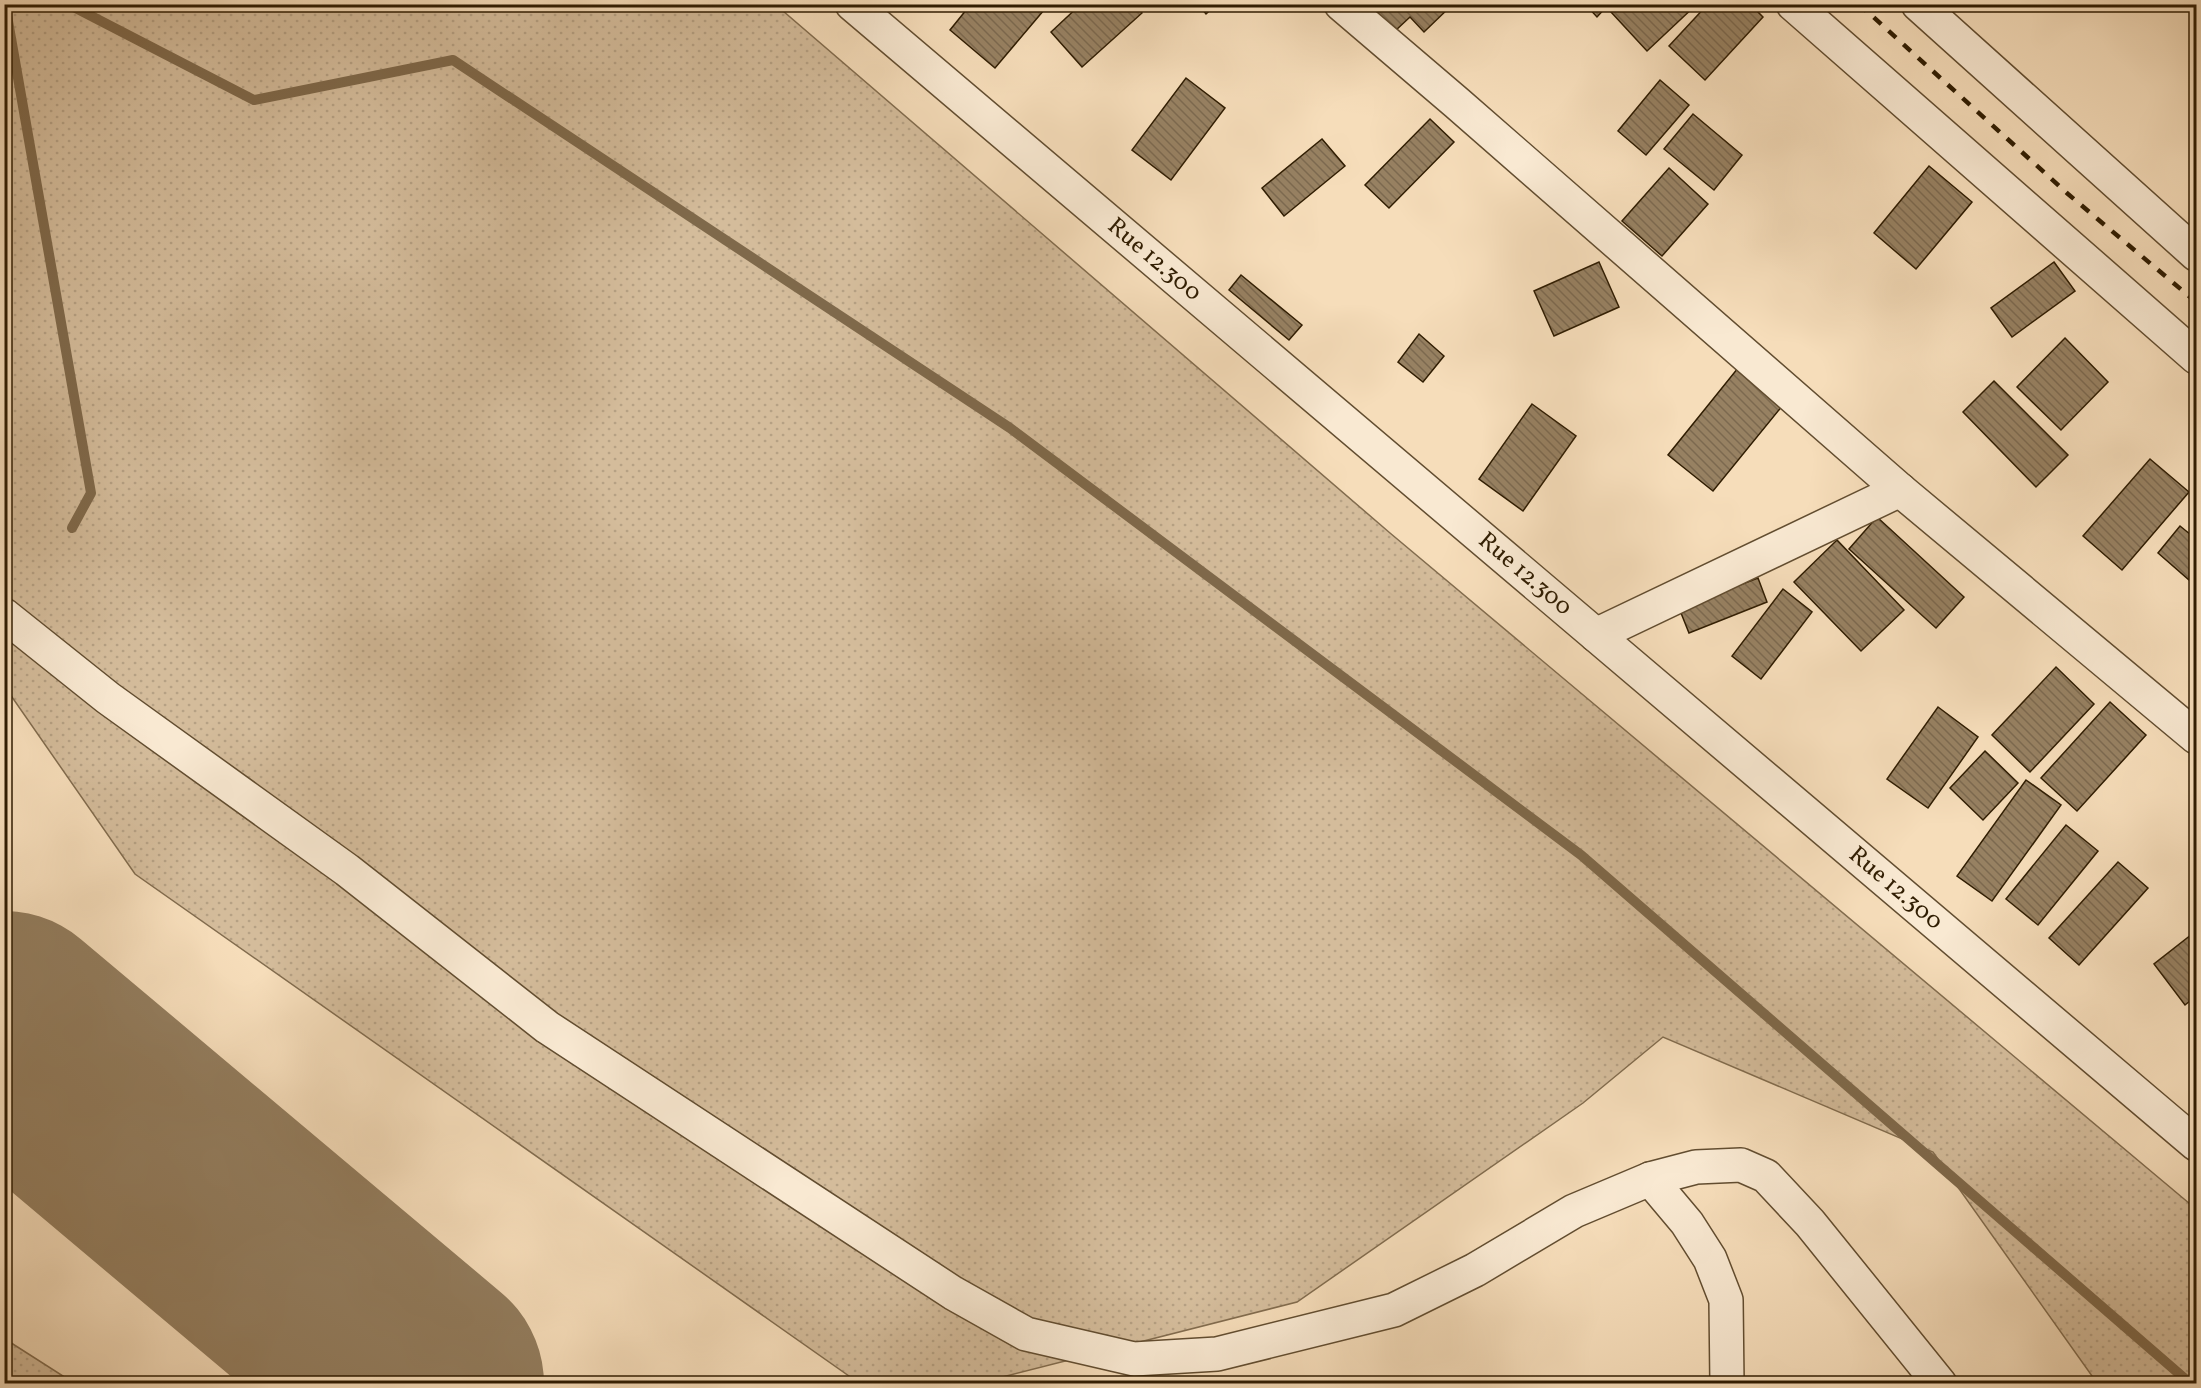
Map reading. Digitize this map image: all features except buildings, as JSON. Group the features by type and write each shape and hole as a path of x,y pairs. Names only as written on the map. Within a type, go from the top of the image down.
{"street":[{"name":"Rue 12.300","path":"852,4 2196,1144"},
{"path":"1341,4 1475,118 1900,490 2196,737"},
{"path":"1793,4 2196,357"},
{"path":"1918,4 2196,254"},
{"path":"1596,635 1900,490"},
{"path":"4,615 108,699 347,870 547,1027 952,1293 1026,1334 1134,1359 1217,1354 1394,1310 1475,1270 1574,1211 1650,1179 1696,1167 1741,1165 1766,1176 1810,1223 1940,1383"},
{"path":"1650,1179 1687,1223 1710,1259 1726,1300 1727,1383"}],"shaded area":[{"path":"4,5 776,5 1390,533 2196,1209 2196,1383 2097,1383 1933,1152 1663,1037 1583,1103 1297,1302 979,1383 859,1383 135,874 5,687"},
{"path":"5,1339 74,1383 5,1383"}],"waterway":[{"path":"5,4 91,493 72,528"},
{"path":"68,4 254,100 453,60 1010,428 1581,855 2191,1384"}],"runway":[{"path":"4,1030 425,1384"}],"railway":[{"path":"1859,4 2068,194 2196,302"}]}
